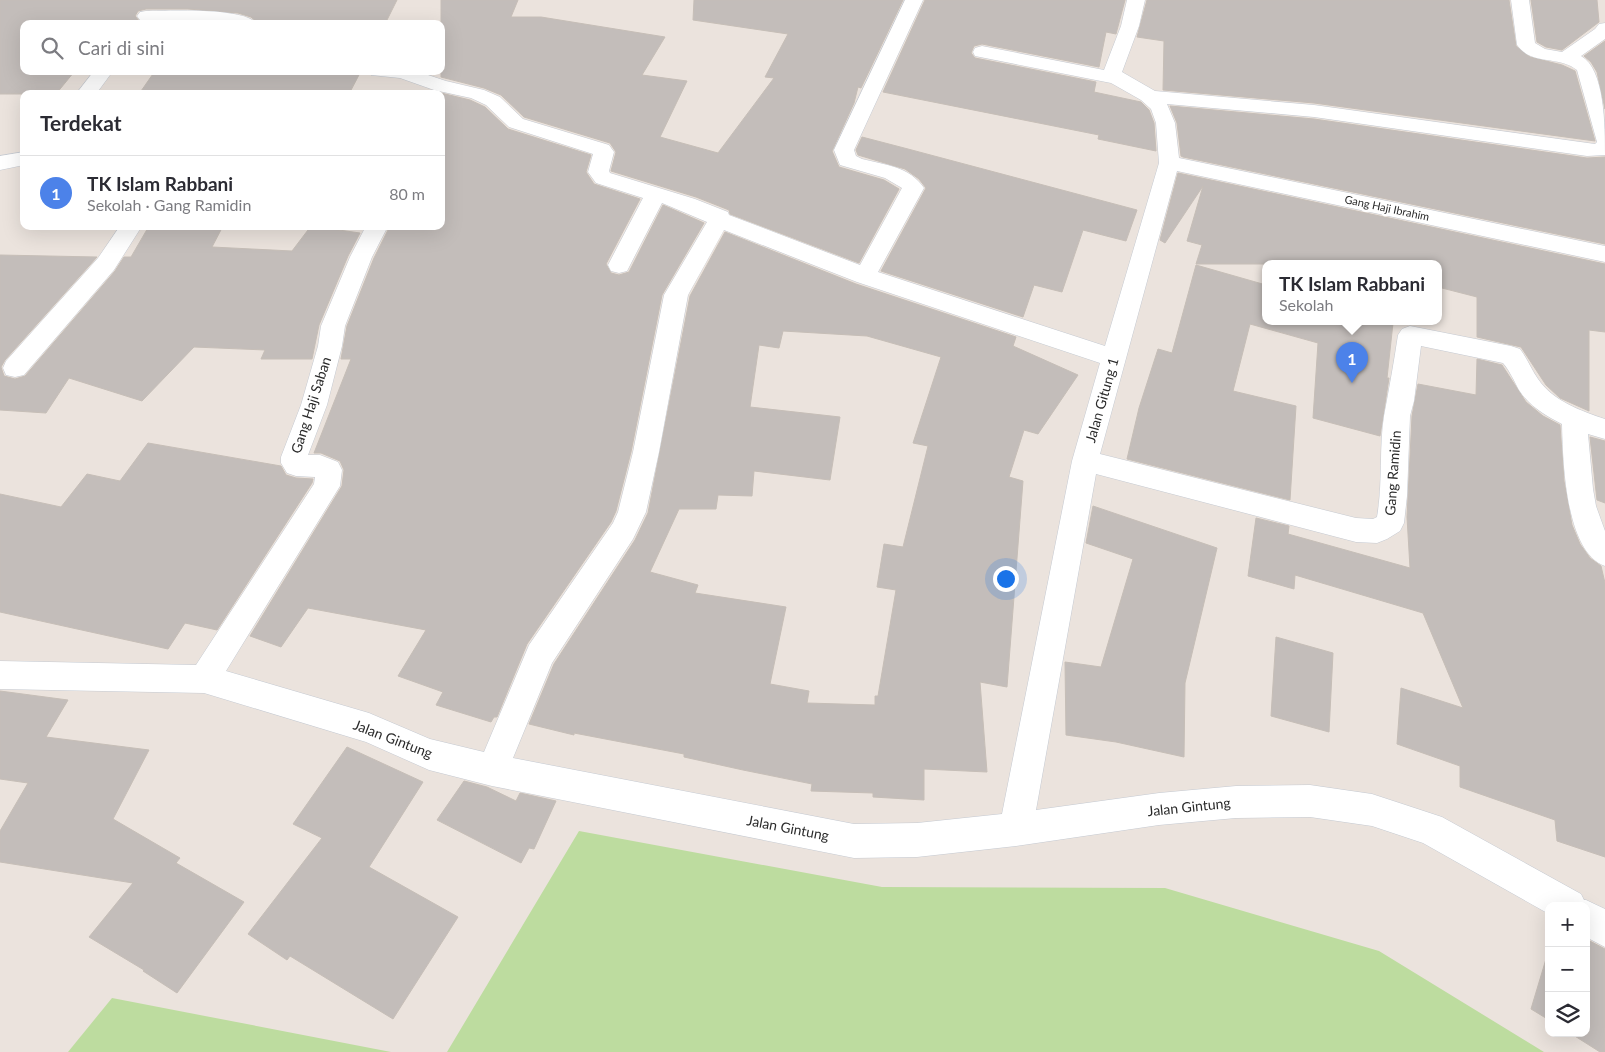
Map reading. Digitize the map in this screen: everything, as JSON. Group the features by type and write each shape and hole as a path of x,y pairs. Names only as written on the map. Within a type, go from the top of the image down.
{"street":[{"path":"143,20 154,0"},
{"path":"865,276 913,188 910,182 901,176 852,163 845,158 844,150 914,0"},
{"path":"1117,78 1113,69 1130,26 1136,0"},
{"path":"1520,0 1528,48 1536,52 1577,60 1586,68 1605,138"},
{"path":"143,20 234,18 239,20"},
{"path":"1567,58 1604,31"},
{"name":"Jalan Gitung 1","path":"982,52 1117,78 1150,97 1161,109 1165,125 1169,163 1085,461 1016,829"},
{"path":"89,90 101,75"},
{"path":"408,75 441,86 477,94 492,101 516,123 602,150 604,152 598,172 602,178 688,204 720,217 744,230 865,276 1114,358"},
{"path":"1150,97 1211,100 1345,115 1479,136 1587,150 1600,150 1605,146"},
{"path":"0,163 20,159"},
{"name":"Gang Haji Ibrahim","path":"1169,163 1605,254"},
{"path":"619,265 656,194"},
{"path":"492,770 540,655 622,531 632,512 646,452 676,295 720,217"},
{"path":"15,368 106,264 128,230"},
{"name":"Gang Haji Saban","path":"204,679 327,486 329,470 320,466 296,464 294,463 294,457 314,405 330,346 333,326 361,257 375,230"},
{"name":"Gang Ramidin","path":"1085,461 1356,530 1377,531 1390,523 1394,496 1397,416 1401,401 1410,336 1511,355 1518,363 1531,388 1545,403 1575,419 1605,429"},
{"path":"1575,419 1578,494 1584,517 1605,554"},
{"name":"Jalan Gintung","path":"0,675 204,679 369,728 429,754 492,770 854,841 917,840 1016,829 1158,809 1236,802 1310,801 1372,810 1430,829 1562,902"},
{"path":"1590,920 1605,929"}],"green space":[{"path":"579,831 882,887 1165,888 1379,951 1544,1052 447,1052"},
{"path":"112,998 391,1052 68,1052"}],"building":[{"path":"0,0 397,0 387,20 254,20 238,13 188,9 146,9 138,11 135,16 138,20 20,20 20,75 72,75 59,90 20,90 20,94 0,94"},
{"path":"441,0 518,0 511,17 541,17 665,37 642,75 687,81 660,137 718,153 774,78 765,77 788,34 693,20 694,0 903,0 861,88 858,87 854,103 832,151 839,167 884,180 899,189 859,263 730,214 729,210 696,197 611,171 616,152 610,143 524,117 501,95 484,88 441,77 441,75 445,75 445,20 441,20"},
{"path":"925,0 1125,0 1116,34 1106,32 1099,67 982,44 974,46 971,53 975,58 1096,82 1094,92 1141,102 1149,110 1154,123 1156,151 1098,139 1099,135 883,92"},
{"path":"1147,0 1509,0 1516,46 1530,57 1562,65 1575,71 1595,141 1314,103 1163,90 1164,41 1137,37"},
{"path":"1531,0 1597,0 1599,22 1562,50 1546,47 1537,42"},
{"path":"1605,41 1605,109 1597,72 1591,62 1584,56"},
{"path":"152,75 359,75 351,90 142,90"},
{"path":"445,94 470,100 485,107 508,129 591,155 586,172 594,184 640,199 606,264 611,273 619,275 629,272 663,205 704,223 662,295 631,452 616,511 611,522 527,644 497,717 494,717 491,722 436,705 443,692 398,676 426,630 308,608 281,647 250,636 342,486 344,470 340,461 321,453 314,453 351,359 341,359 347,326 374,258 388,230 445,230"},
{"path":"1170,106 1314,119 1587,158 1605,157 1605,244 1183,157 1181,156 1177,123"},
{"path":"862,137 1137,210 1126,241 1083,230 1062,292 1034,285 1023,317 881,271 926,188 919,179 905,169 858,155 856,150"},
{"path":"1178,173 1605,264 1605,332 1589,330 1589,411 1560,398 1546,385 1521,347 1477,337 1477,297 1442,288 1442,260 1262,260 1262,264 1196,264 1202,245 1187,241 1203,186 1165,243 1160,240"},
{"path":"147,230 221,230 212,247 292,251 308,230 339,230 360,233 348,256 319,325 312,359 261,359 265,350 194,347 142,401 69,378 46,413 0,410 0,255 97,257 5,360 1,367 4,376 15,379 25,376 115,271 124,257 131,257"},
{"path":"725,232 856,284 1016,337 1013,346 1078,375 1038,434 1024,430 1009,477 1023,481 1007,687 980,682 987,772 924,769 924,800 873,797 873,793 811,791 812,784 684,757 684,754 574,733 574,735 529,724 554,664 635,540 648,513 690,296","holes":["783,331 867,336 941,357 913,443 928,446 903,547 884,544 877,587 896,590 878,696 875,696 875,705 807,703 809,691 770,684 786,607 695,593 698,585 650,572 679,509 716,509 718,495 752,496 754,471 830,480 840,417 750,407 759,345 779,348"]},
{"path":"1196,265 1262,284 1262,325 1393,325 1387,378 1389,378 1380,436 1313,418 1318,343 1250,324 1233,391 1296,406 1290,500 1127,459 1139,408 1158,349 1172,353"},
{"path":"1477,359 1502,365 1526,402 1543,416 1560,425 1564,481 1572,525 1580,544 1590,558 1601,566 1605,583 1605,857 1557,841 1555,820 1460,787 1460,766 1397,744 1401,688 1463,708 1423,613 1295,575 1294,589 1248,576 1256,518 1289,526 1288,534 1410,568 1407,517 1412,416 1418,384 1476,395"},
{"path":"1590,437 1605,441 1605,503 1597,500"},
{"path":"148,443 281,466 286,475 296,478 313,479 217,630 185,623 168,649 0,612 0,494 61,507 87,474 120,481"},
{"path":"1093,506 1217,548 1185,683 1184,757 1116,742 1066,735 1065,662 1101,667 1133,559 1086,543"},
{"path":"1276,637 1333,653 1329,732 1271,716"},
{"path":"0,691 68,700 46,737 149,750 113,819 180,858 176,863 244,902 177,993 144,970 89,937 133,883 0,862 0,831 28,783 0,779"},
{"path":"347,747 423,782 369,867 458,917 393,1019 290,956 287,960 248,934 322,838 293,824"},
{"path":"464,781 487,787 516,801 520,793 556,801 534,849 529,848 521,863 437,820"},
{"path":"1590,941 1605,949 1605,1052 1600,1052 1576,1037 1590,1037"},
{"path":"1545,962 1545,1018 1531,1009"}],"place":[{"name":"TK Islam Rabbani","path":"1352,383"}]}
